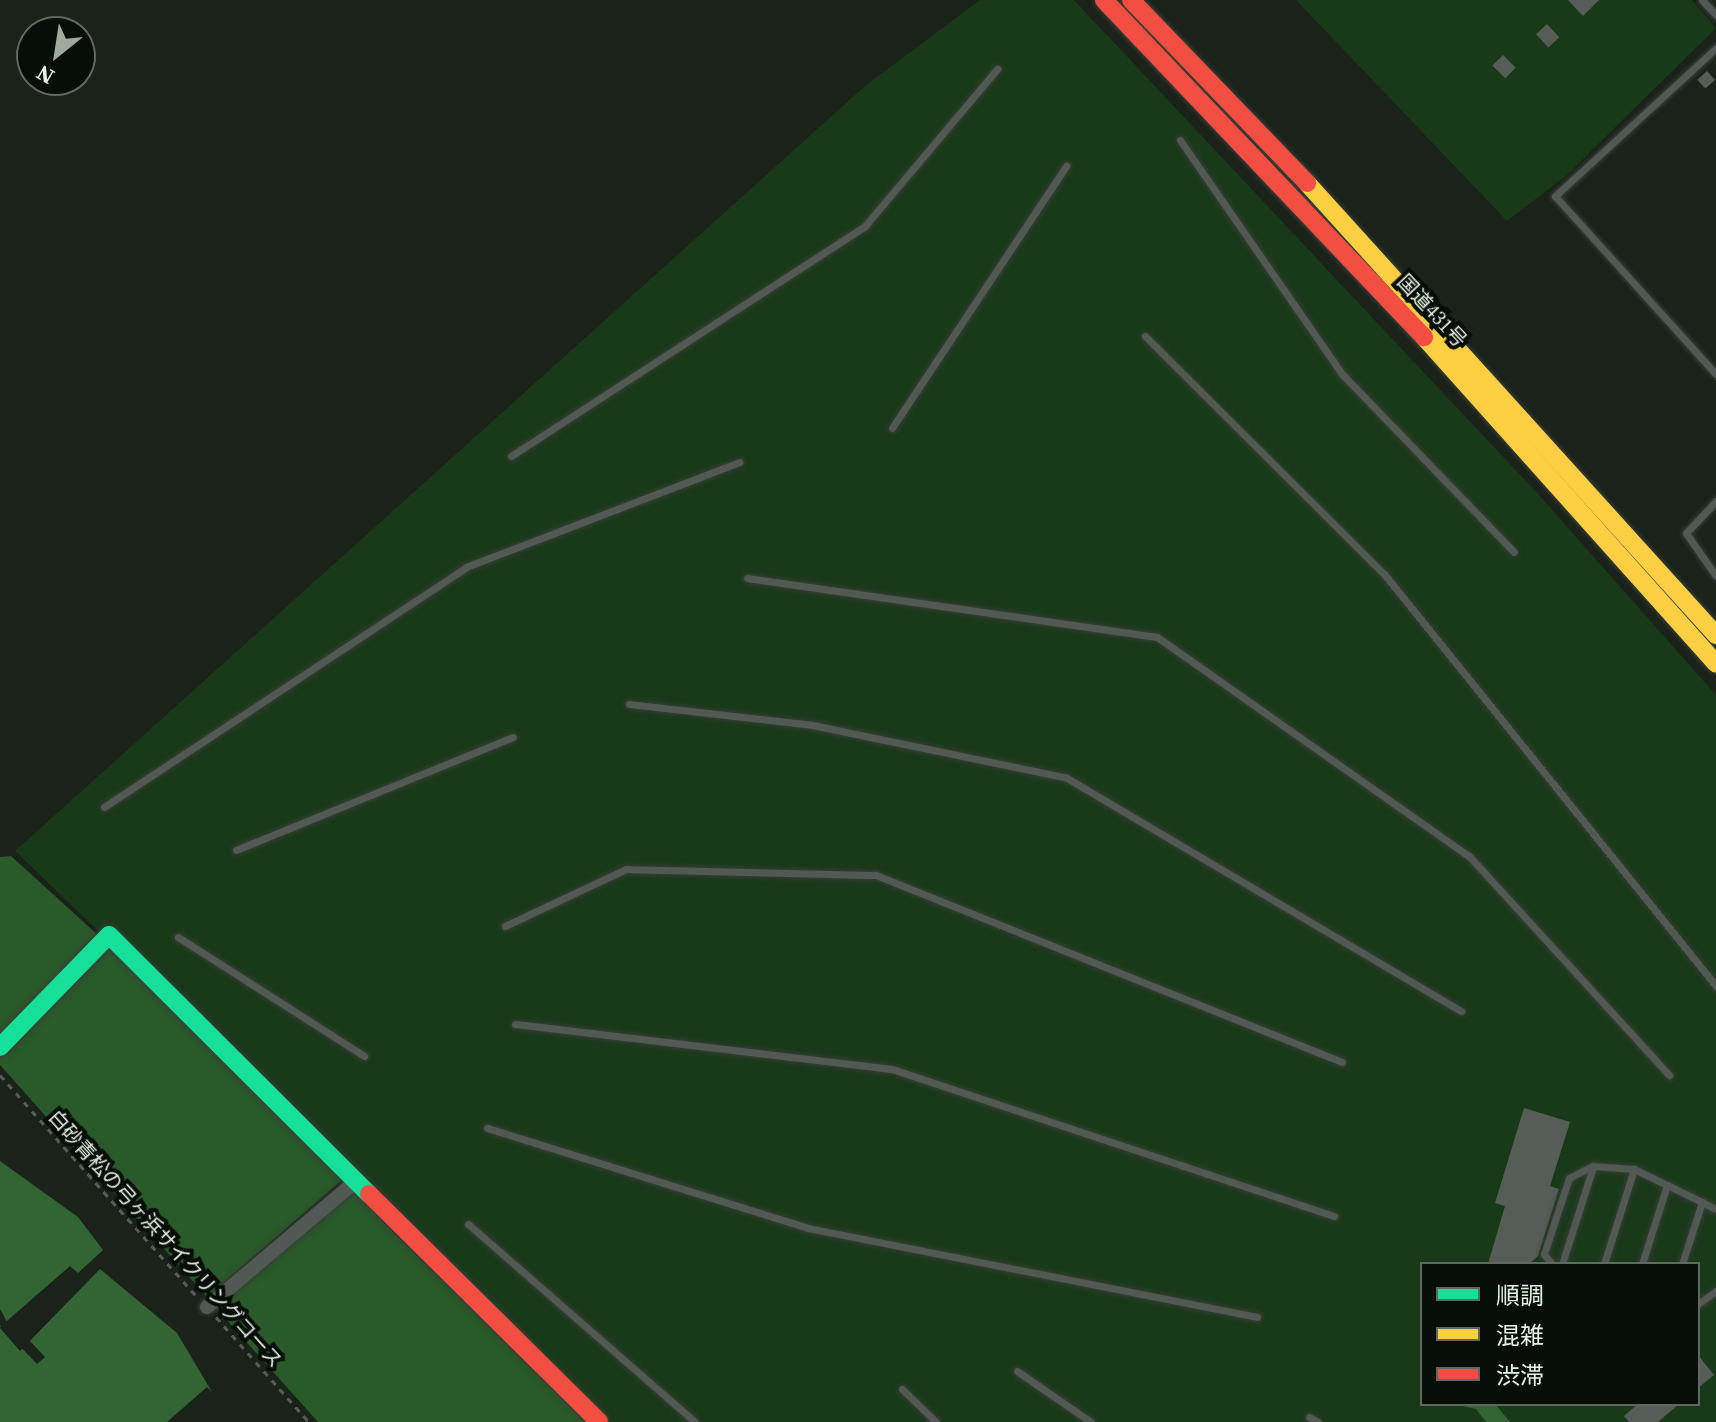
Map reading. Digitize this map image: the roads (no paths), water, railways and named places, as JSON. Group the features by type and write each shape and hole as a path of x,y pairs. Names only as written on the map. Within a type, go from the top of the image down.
{"main road":[{"name":"国道431号","path":"1104,0 1400,309 1716,664"},
{"name":"国道431号","path":"1131,0 1406,286 1716,635"},
{"path":"0,1047 109,935 599,1422"}],"street":[{"path":"207,1307 355,1182"}],"lane":[{"path":"1702,0 1716,15"},
{"path":"1716,48 1555,196 1716,374"},
{"path":"511,456 864,227 997,69"},
{"path":"1180,140 1343,375 1514,552"},
{"path":"892,428 1066,166"},
{"path":"1145,336 1385,575 1716,986"},
{"path":"104,807 466,567 740,462"},
{"path":"1716,501 1686,533 1716,576"},
{"path":"747,578 1157,637 1469,856 1669,1075"},
{"path":"629,704 812,725 1067,778 1461,1011"},
{"path":"236,850 513,737"},
{"path":"505,926 626,869 876,875 1342,1062"},
{"path":"178,937 364,1056"},
{"path":"515,1024 892,1069 1334,1216"},
{"path":"487,1128 808,1228 1257,1317"},
{"path":"1563,1262 1593,1166"},
{"path":"1550,1262 1544,1254 1569,1178 1593,1166 1634,1169 1716,1209"},
{"path":"1605,1262 1634,1169"},
{"path":"1643,1262 1667,1185"},
{"path":"1683,1262 1702,1202"},
{"path":"468,1224 695,1422"},
{"path":"1017,1371 1091,1422"},
{"path":"902,1389 936,1422"},
{"path":"1309,1417 1318,1422"}]}
